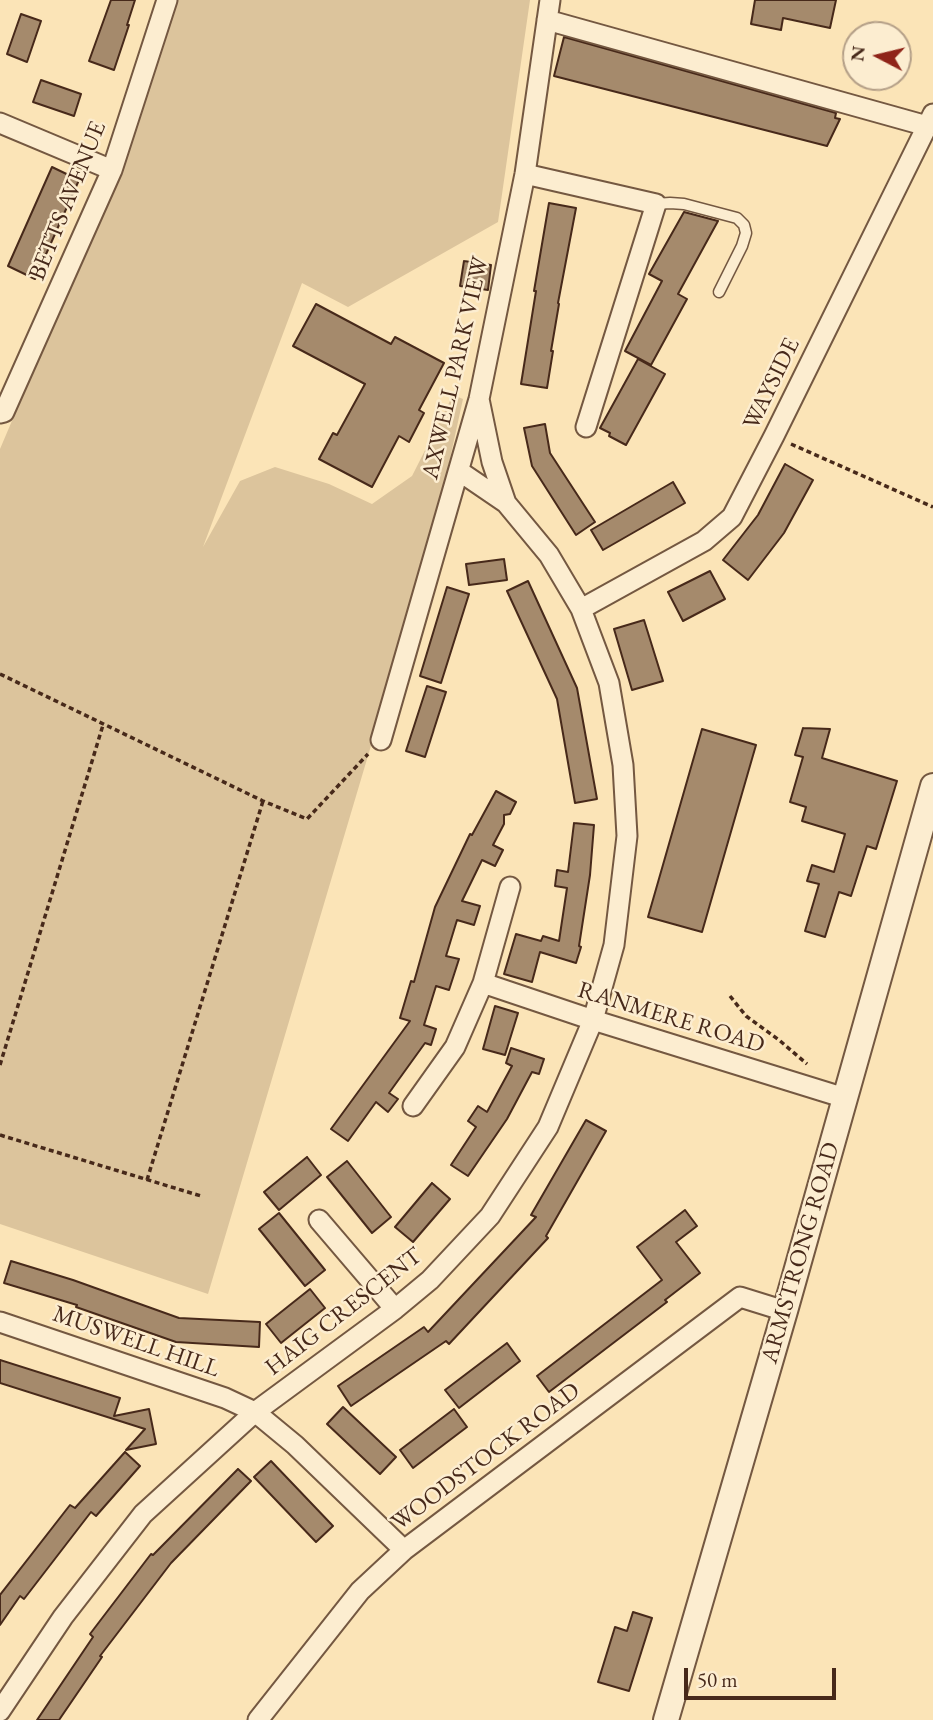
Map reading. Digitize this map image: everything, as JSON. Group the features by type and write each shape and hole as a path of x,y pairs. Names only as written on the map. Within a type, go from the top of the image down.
{"street":[{"name":"BETTS AVENUE","path":"0,413 5,412 111,170 167,0"},
{"path":"548,10 930,120"},
{"name":"AXWELL PARK VIEW","path":"381,740 479,399 525,174 548,10"},
{"name":"WAYSIDE","path":"582,609 704,541 732,517 930,120"},
{"path":"0,123 111,170"},
{"path":"525,174 656,204 586,427"},
{"name":"HAIG CRESCENT","path":"0,1712 64,1617 143,1514 255,1412 430,1280 490,1216 548,1128 593,1020 614,944 627,836 623,765 610,683 582,609 549,555 506,503 492,461 479,399"},
{"path":"458,471 506,503"},
{"name":"ARMSTRONG ROAD","path":"666,1720 933,786"},
{"path":"413,1106 455,1047 483,983 509,887"},
{"name":"RANMERE ROAD","path":"483,983 845,1098"},
{"path":"319,1220 395,1309"},
{"name":"WOODSTOCK ROAD","path":"258,1720 360,1591 404,1550 740,1297 785,1311"},
{"name":"MUSWELL HILL","path":"0,1322 225,1398 255,1412 295,1445 404,1550"}],"lane":[{"path":"656,204 684,204 737,218 744,225 746,233 743,246 719,292"}],"path":[{"path":"774,436 933,507"},
{"path":"0,674 263,801 307,819 381,740"},
{"path":"0,1065 104,724"},
{"path":"148,1180 263,801"},
{"path":"730,996 746,1016 807,1065"},
{"path":"0,1135 201,1196"}],"shaded area":[{"path":"177,0 530,0 498,222 348,307 302,283 203,547 240,481 275,467 329,484 372,504 412,476 453,395 463,399 447,472 370,749 208,1294 0,1224 0,449 116,176"}],"building":[{"path":"111,0 135,0 114,70 89,61"},
{"path":"755,0 836,0 830,28 783,18 781,30 751,24"},
{"path":"21,14 41,21 27,62 7,54"},
{"path":"564,37 836,113 835,118 840,119 827,146 554,76"},
{"path":"41,80 81,94 74,116 33,102"},
{"path":"52,167 79,180 35,279 8,266"},
{"path":"549,203 576,208 558,303 547,388 521,384"},
{"path":"684,212 718,221 678,294 687,299 651,365 625,351 662,281 649,274"},
{"path":"464,261 491,265 488,290 460,286"},
{"path":"316,304 391,344 395,337 444,363 419,410 424,413 409,442 399,436 372,487 319,459 333,433 337,435 365,384 293,346"},
{"path":"638,359 665,374 626,445 600,428"},
{"path":"545,424 550,453 595,522 576,535 532,466 524,428"},
{"path":"785,464 813,480 784,533 748,580 723,560 758,515"},
{"path":"673,482 685,503 603,550 591,530"},
{"path":"504,559 507,580 469,585 466,564"},
{"path":"710,571 725,599 683,621 668,592"},
{"path":"528,581 577,688 597,799 575,803 557,699 507,591"},
{"path":"447,587 469,594 441,683 420,676"},
{"path":"644,620 663,681 632,690 614,629"},
{"path":"427,686 446,692 425,757 406,751"},
{"path":"803,728 830,729 822,758 897,781 876,849 867,846 851,896 839,892 825,937 805,931 819,884 807,881 812,865 834,872 845,834 802,821 806,807 790,802 803,757 795,755"},
{"path":"702,729 756,745 702,932 648,917"},
{"path":"496,791 516,802 510,814 504,815 504,824 493,845 503,850 495,866 482,860 462,901 480,906 474,925 457,920 446,956 459,959 449,990 436,986 424,1025 436,1029 431,1045 425,1043 389,1093 398,1099 388,1112 376,1102 348,1141 331,1129 410,1021 400,1018 411,981 414,982 435,907 470,834 472,835"},
{"path":"574,823 594,825 581,947 576,963 540,952 532,982 504,974 516,934 541,941 543,936 559,941 567,888 555,886 557,870 568,872"},
{"path":"495,1006 518,1013 505,1055 483,1049"},
{"path":"511,1048 544,1059 539,1074 532,1072 507,1119 468,1176 451,1165 476,1127 468,1121 478,1106 487,1112 512,1066 506,1063"},
{"path":"586,1120 606,1131 546,1236 548,1238 449,1344 446,1341 351,1406 338,1386 424,1327 428,1332 536,1217 531,1215"},
{"path":"307,1157 321,1175 279,1210 264,1192"},
{"path":"347,1161 391,1217 372,1233 327,1177"},
{"path":"432,1183 450,1199 413,1242 395,1227"},
{"path":"685,1210 697,1226 676,1242 700,1273 665,1300 667,1302 549,1392 537,1376 662,1280 637,1247"},
{"path":"279,1213 325,1270 305,1286 259,1229"},
{"path":"11,1261 179,1318 260,1322 259,1347 176,1342 76,1307 77,1305 4,1283"},
{"path":"310,1289 325,1308 281,1343 266,1324"},
{"path":"507,1343 520,1361 459,1408 445,1390"},
{"path":"0,1360 120,1398 114,1416 149,1409 156,1444 126,1450 145,1429 0,1383"},
{"path":"343,1407 396,1457 380,1474 327,1424"},
{"path":"454,1409 467,1427 413,1468 400,1450"},
{"path":"125,1452 140,1466 96,1516 91,1512 24,1599 20,1596 0,1625 0,1595 70,1505 75,1508"},
{"path":"271,1461 333,1526 316,1542 254,1477"},
{"path":"238,1469 251,1481 171,1563 100,1656 102,1657 59,1720 37,1720 93,1637 90,1634 151,1554 153,1555"},
{"path":"633,1612 652,1618 629,1691 598,1682 615,1627 627,1631"}]}
